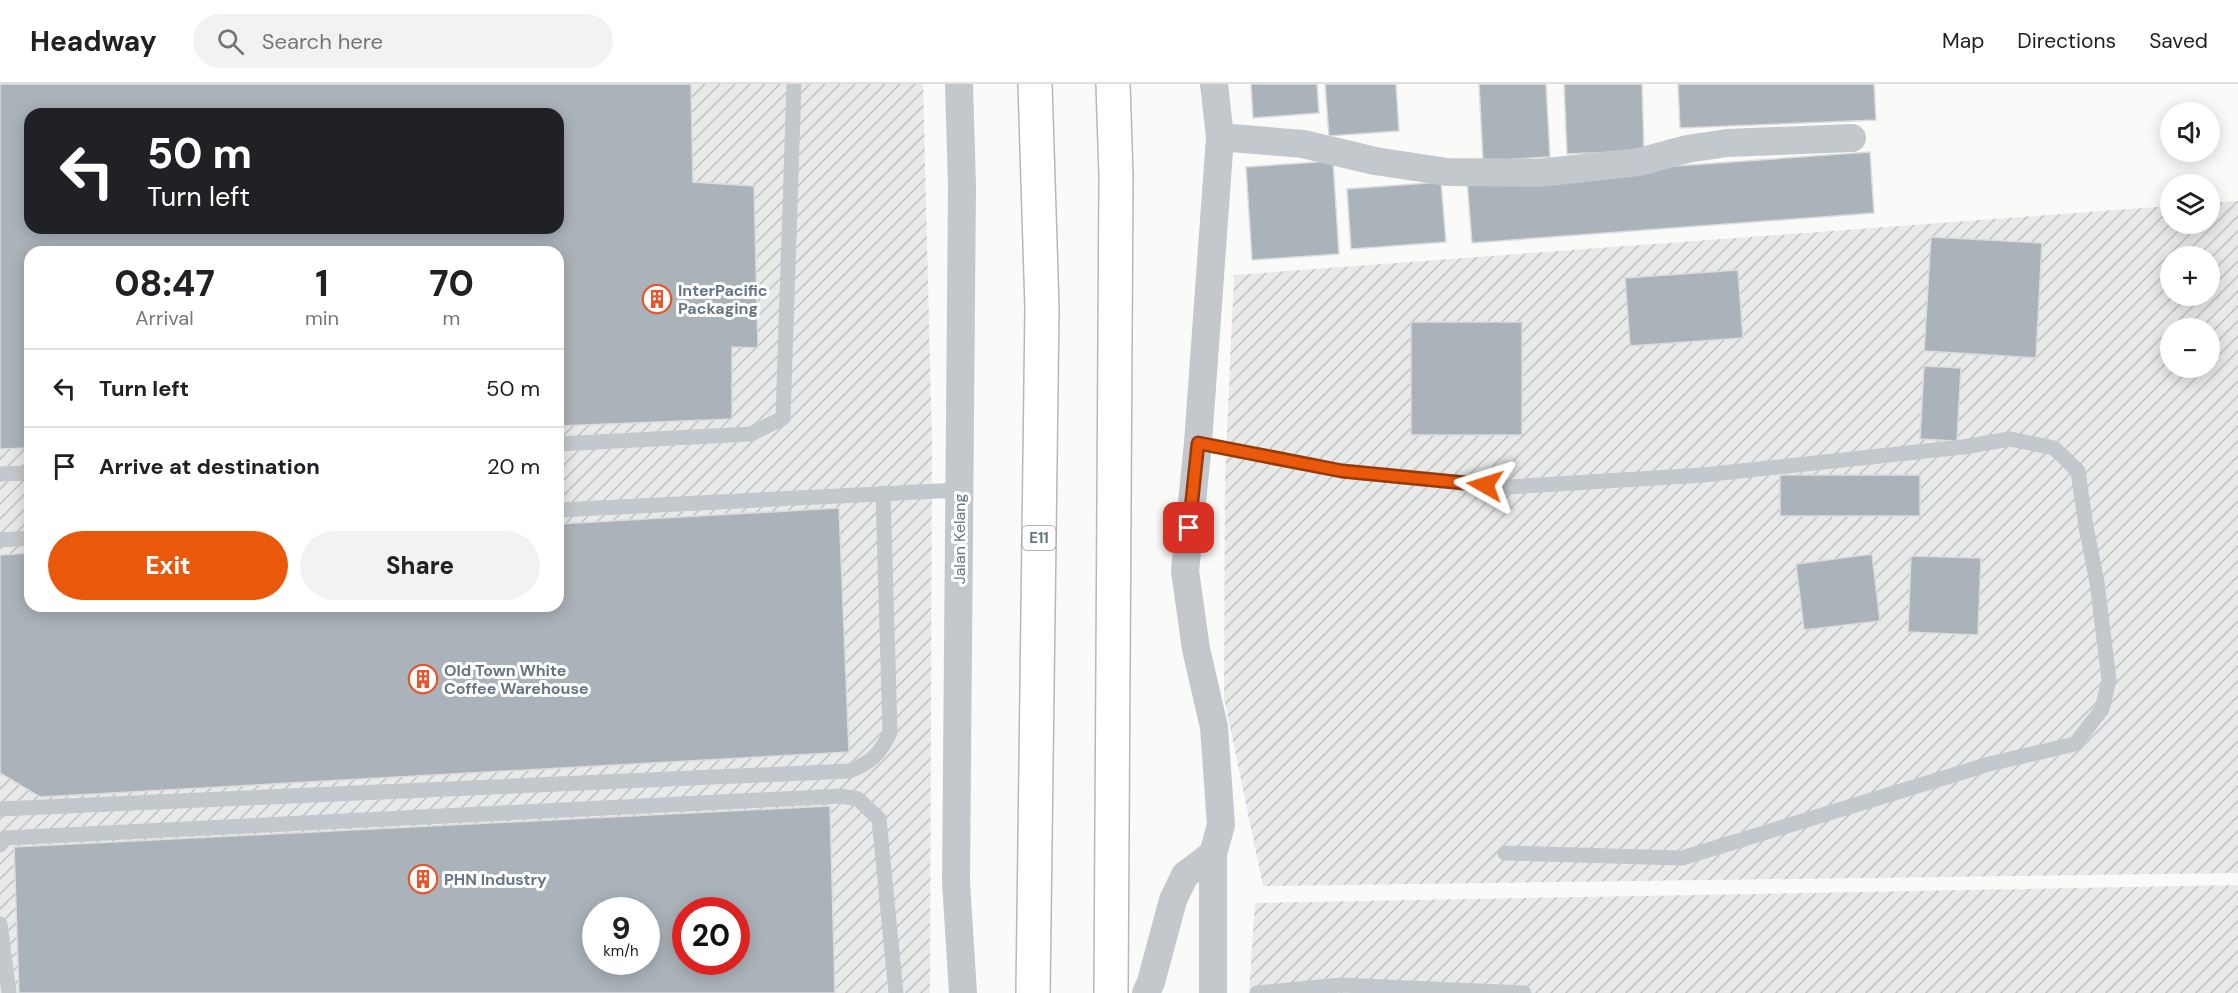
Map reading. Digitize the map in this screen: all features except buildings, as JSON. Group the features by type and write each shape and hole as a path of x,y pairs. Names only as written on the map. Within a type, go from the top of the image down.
{"highway":[{"name":"E11","path":"1033,993 1042,308 1035,84"},
{"path":"1111,993 1116,176 1113,84"}],"street":[{"name":"Jalan Kelang","path":"959,84 962,186 956,882 963,993"},
{"path":"1213,993 1213,854 1221,825 1214,727 1196,649 1185,571 1198,443 1220,138 1214,84"},
{"path":"1220,138 1303,144 1375,161 1447,172 1538,173 1639,162 1687,149 1727,143 1852,138"},
{"path":"1146,993 1173,900 1185,875 1213,854"}],"lane":[{"path":"564,444 751,434 783,418 794,84"},
{"path":"1198,443 1342,471 1508,488 1703,475 1963,447 2010,439 2054,448 2078,471 2097,582 2109,680 2102,709 2075,744 1989,764 1682,858 1505,853"},
{"path":"0,474 24,473"},
{"path":"564,510 959,490"},
{"path":"0,809 849,771 867,765 882,750 890,732 883,493"},
{"path":"0,540 24,538"},
{"path":"0,845 5,838 841,796 858,799 879,819 896,993"},
{"path":"0,924 9,993"},
{"path":"1257,993 1341,985 1524,993"}],"shaded area":[{"path":"0,84 923,84 932,442 930,993 0,993"},
{"path":"2238,201 2238,873 1263,886 1224,698 1225,476 1234,275 2160,207 2160,234 2220,234 2220,202"},
{"path":"2238,885 2238,993 1249,993 1255,903"}],"place":[{"name":"InterPacific Packaging","path":"657,299"},
{"name":"Old Town White Coffee Warehouse","path":"423,679"},
{"name":"PHN Industry","path":"423,879"}],"route":[{"path":"1189,528 1198,443 1342,471 1485,485"}]}
